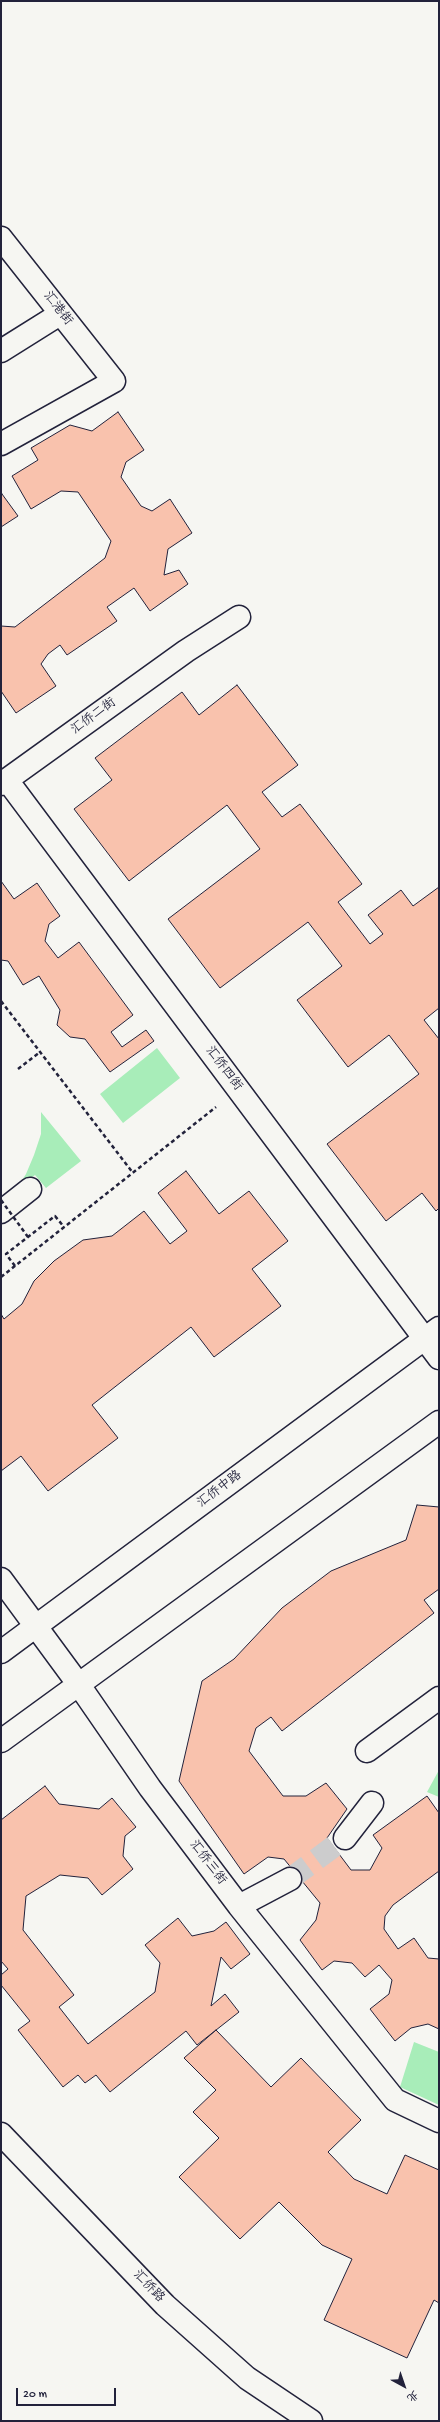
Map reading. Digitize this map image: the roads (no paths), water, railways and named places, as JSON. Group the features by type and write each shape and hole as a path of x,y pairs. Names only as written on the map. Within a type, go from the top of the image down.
{"street":[{"name":"汇港街","path":"1,238 114,381 1,444"},
{"path":"1,352 60,314"},
{"name":"汇侨二街","path":"4,782 186,651 239,617"},
{"name":"汇侨四街","path":"4,782 239,1089 432,1333 439,1358"},
{"path":"1,1212 30,1189"},
{"name":"汇侨中路","path":"1,1652 432,1333"},
{"path":"1,1741 439,1422"},
{"name":"汇侨三街","path":"1,1579 79,1685 150,1788 239,1906 396,2100 439,2121"},
{"path":"367,1751 439,1698"},
{"path":"344,1838 372,1803"},
{"path":"239,1906 290,1879"},
{"name":"汇侨路","path":"1,2134 165,2305 247,2378 311,2421"}],"tunnel":[{"path":"290,1879 345,1838"}]}
